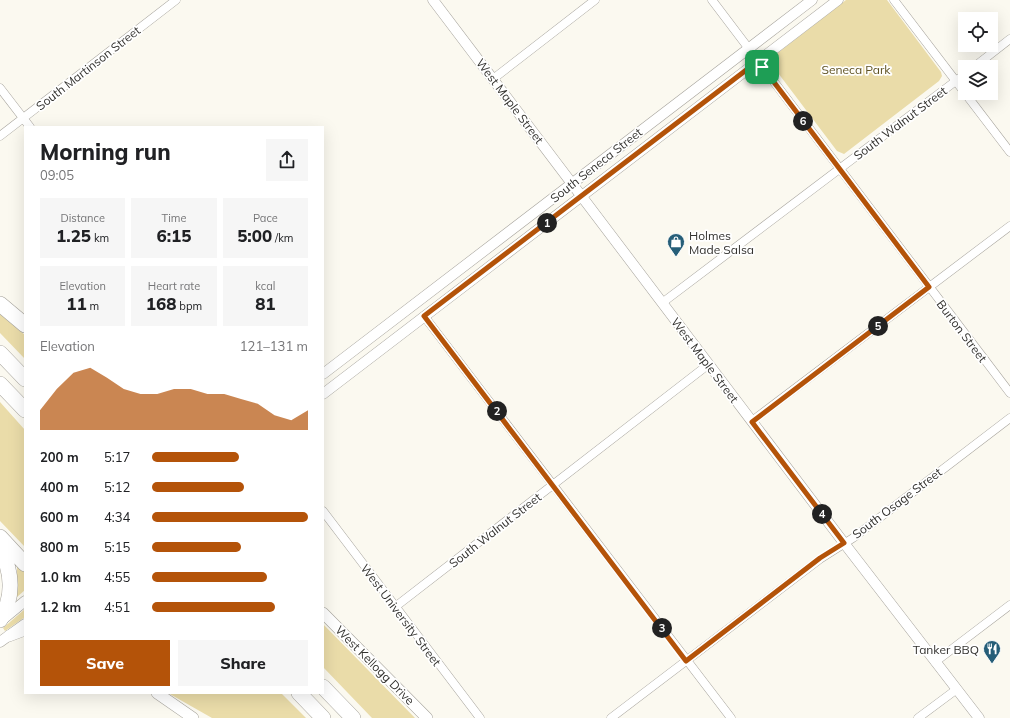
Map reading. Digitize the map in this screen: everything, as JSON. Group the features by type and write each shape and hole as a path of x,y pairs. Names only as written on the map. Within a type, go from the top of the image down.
{"highway":[{"path":"0,304 24,324"},
{"path":"0,353 24,378"},
{"path":"0,384 24,409"},
{"path":"0,537 24,563"},
{"path":"0,549 6,563 11,588 9,601 0,621"},
{"path":"324,688 353,718"},
{"path":"300,694 323,718"}],"main road":[{"name":"West Kellogg Drive","path":"324,614 427,718"},
{"path":"5,639 24,630"},
{"path":"158,694 193,718"}],"street":[{"name":"South Martinson Street","path":"0,136 176,0"},
{"name":"West Maple Street","path":"433,0 844,543 979,718"},
{"path":"493,79 595,0"},
{"name":"Burton Street","path":"712,0 1010,393"},
{"name":"South Seneca Street","path":"324,373 812,0"},
{"name":"South Seneca Street","path":"324,393 838,0"},
{"path":"894,0 1010,152"},
{"path":"983,60 1010,39"},
{"name":"South Walnut Street","path":"662,303 956,81"},
{"path":"0,88 29,126"},
{"path":"752,422 1010,226"},
{"path":"424,316 554,484 686,661 731,718"},
{"name":"South Walnut Street","path":"395,606 709,364"},
{"name":"South Osage Street","path":"611,718 820,558 844,543 1010,418"},
{"name":"West University Street","path":"324,512 480,718"},
{"path":"0,621 24,602"},
{"path":"936,662 1010,605"},
{"path":"5,639 24,625"},
{"path":"918,718 956,689"}],"green space":[{"name":"Seneca Park","path":"846,0 887,0 941,72 942,76 939,81 844,154 837,151 775,69 772,60 775,55"},
{"path":"0,314 24,334 24,358 0,333"},
{"path":"0,402 24,429 24,546 0,521"},
{"path":"17,565 24,571 24,591 17,597"},
{"path":"24,610 24,618 5,631 3,628"},
{"path":"324,625 415,718 372,718 324,668"},
{"path":"170,694 282,694 306,718 212,718"}],"place":[{"name":"Holmes Made Salsa","path":"676,257"},
{"name":"Tanker BBQ","path":"992,664"}],"route":[{"path":"758,61 762,67 929,287 752,422 844,543 820,558 686,661 554,484 424,316 582,197 758,61"}]}
